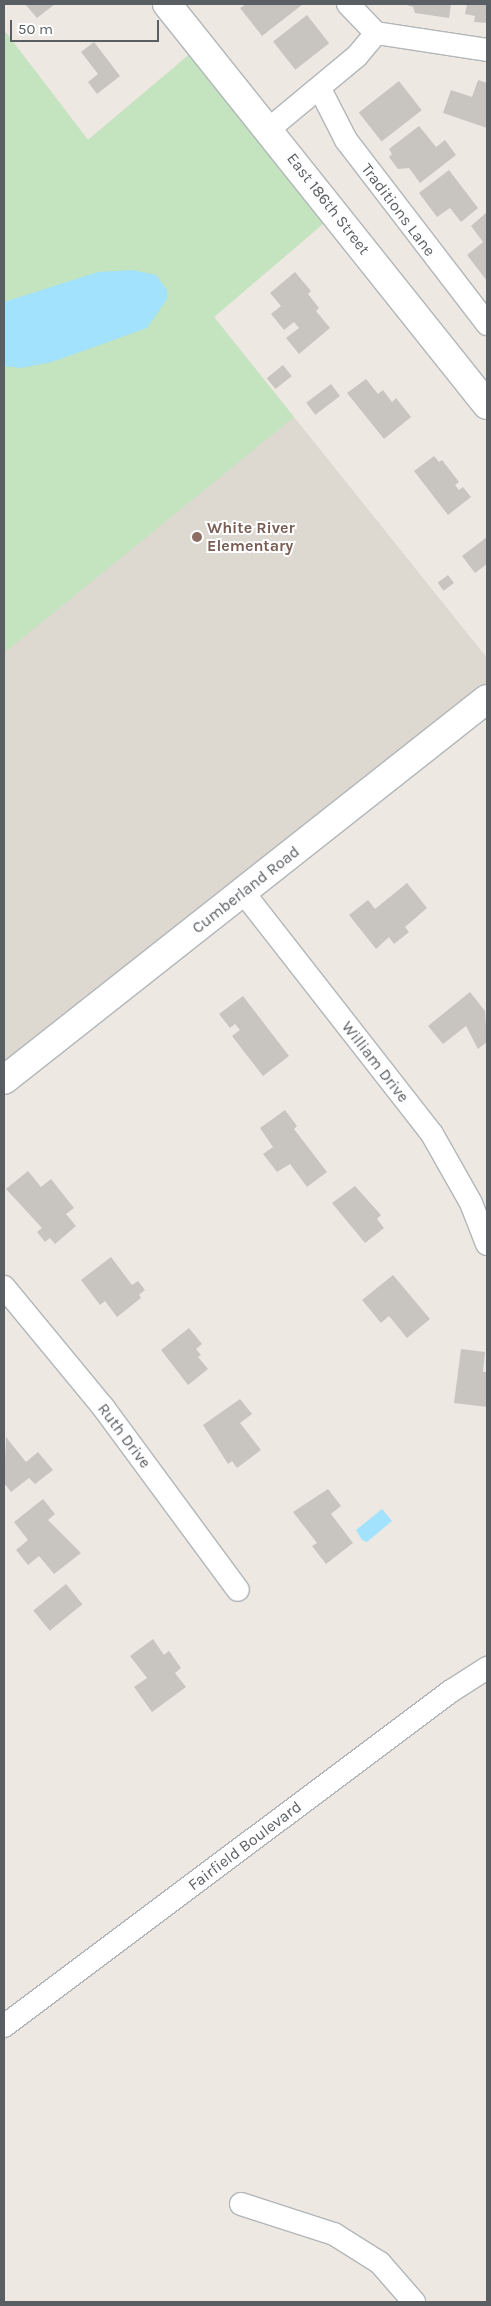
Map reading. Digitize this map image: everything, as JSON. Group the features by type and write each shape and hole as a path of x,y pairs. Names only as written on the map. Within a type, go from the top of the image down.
{"street":[{"name":"East 186th Street","path":"168,4 487,406"},
{"path":"348,4 376,33 487,50"},
{"path":"269,129 320,89 357,56 376,33"},
{"name":"Traditions Lane","path":"320,89 346,140 487,324"},
{"name":"Cumberland Road","path":"4,1080 487,700"},
{"name":"William Drive","path":"243,892 432,1134 471,1203 487,1244"},
{"name":"Ruth Drive","path":"4,1287 103,1408 238,1590"},
{"name":"Fairfield Boulevard","path":"4,2026 451,1691 487,1668"},
{"path":"241,2204 334,2234 380,2263 414,2302"}],"shaded area":[{"name":"White River Elementary","path":"4,30 88,140 191,53 324,223 214,317 487,658 487,699 4,1078"}],"green space":[{"path":"4,30 88,140 191,53 324,223 214,317 294,417 4,653"}],"water":[{"path":"133,270 156,275 167,290 167,299 147,328 52,362 21,368 4,366 4,302 98,272"},
{"path":"382,1509 392,1521 367,1542 362,1540 356,1530"}],"building":[{"path":"25,4 55,4 37,18"},
{"path":"246,4 303,4 262,36 240,8"},
{"path":"404,4 451,4 449,18 415,13 413,7"},
{"path":"467,4 487,4 487,23 474,22 475,16 465,14"},
{"path":"307,15 329,43 295,70 273,41"},
{"path":"94,42 120,76 97,94 88,82 98,74 81,52"},
{"path":"478,80 487,83 487,128 443,113 451,90 472,97"},
{"path":"399,81 422,110 382,142 359,112"},
{"path":"419,126 436,147 445,140 456,155 420,183 409,168 398,169 389,157 392,154 389,149"},
{"path":"449,170 478,208 461,222 450,208 437,217 419,193"},
{"path":"487,212 487,281 467,255 483,242 471,226"},
{"path":"295,272 311,291 308,294 319,308 316,311 330,328 299,354 286,338 299,328 294,322 284,330 271,314 281,306 270,293"},
{"path":"283,365 292,376 275,389 267,378"},
{"path":"366,379 378,394 383,390 392,402 396,398 411,417 384,439 347,393"},
{"path":"331,384 340,396 315,415 306,403"},
{"path":"434,456 439,462 442,460 459,482 455,485 459,490 463,487 471,497 448,515 414,471"},
{"path":"487,537 487,564 475,573 462,556"},
{"path":"448,575 454,583 444,591 438,583"},
{"path":"407,883 427,908 405,927 409,932 394,944 389,937 376,949 349,915 368,900 375,909"},
{"path":"470,992 485,1011 487,1042 478,1049 466,1026 443,1044 428,1026"},
{"path":"243,996 289,1056 263,1076 232,1036 240,1030 235,1024 230,1028 219,1014"},
{"path":"285,1110 297,1126 294,1129 327,1172 307,1187 290,1164 277,1172 263,1154 273,1147 260,1128"},
{"path":"28,1171 41,1187 51,1179 74,1208 66,1214 76,1226 55,1244 50,1238 45,1242 37,1232 42,1228 6,1189"},
{"path":"355,1186 381,1215 377,1219 384,1228 365,1243 332,1203"},
{"path":"111,1257 132,1285 138,1281 145,1290 139,1295 141,1298 117,1317 105,1301 100,1305 81,1280"},
{"path":"393,1275 430,1319 407,1338 389,1316 381,1323 362,1300"},
{"path":"189,1328 202,1344 196,1349 201,1355 198,1357 208,1369 188,1385 161,1350"},
{"path":"461,1349 485,1352 483,1372 487,1372 487,1407 454,1403"},
{"path":"240,1399 252,1414 240,1423 261,1450 237,1468 232,1461 228,1464 203,1425"},
{"path":"6,1437 26,1462 38,1452 53,1470 35,1484 29,1478 11,1492 4,1483"},
{"path":"328,1489 341,1506 331,1514 353,1543 326,1564 312,1546 317,1543 293,1512"},
{"path":"43,1499 55,1514 48,1520 81,1553 54,1574 39,1556 28,1565 16,1550 28,1540 14,1522"},
{"path":"66,1584 82,1604 50,1631 33,1610"},
{"path":"153,1639 164,1655 169,1651 181,1668 175,1673 186,1687 152,1712 134,1687 147,1678 130,1656"}],"place":[{"name":"White River Elementary","path":"197,537"}]}
